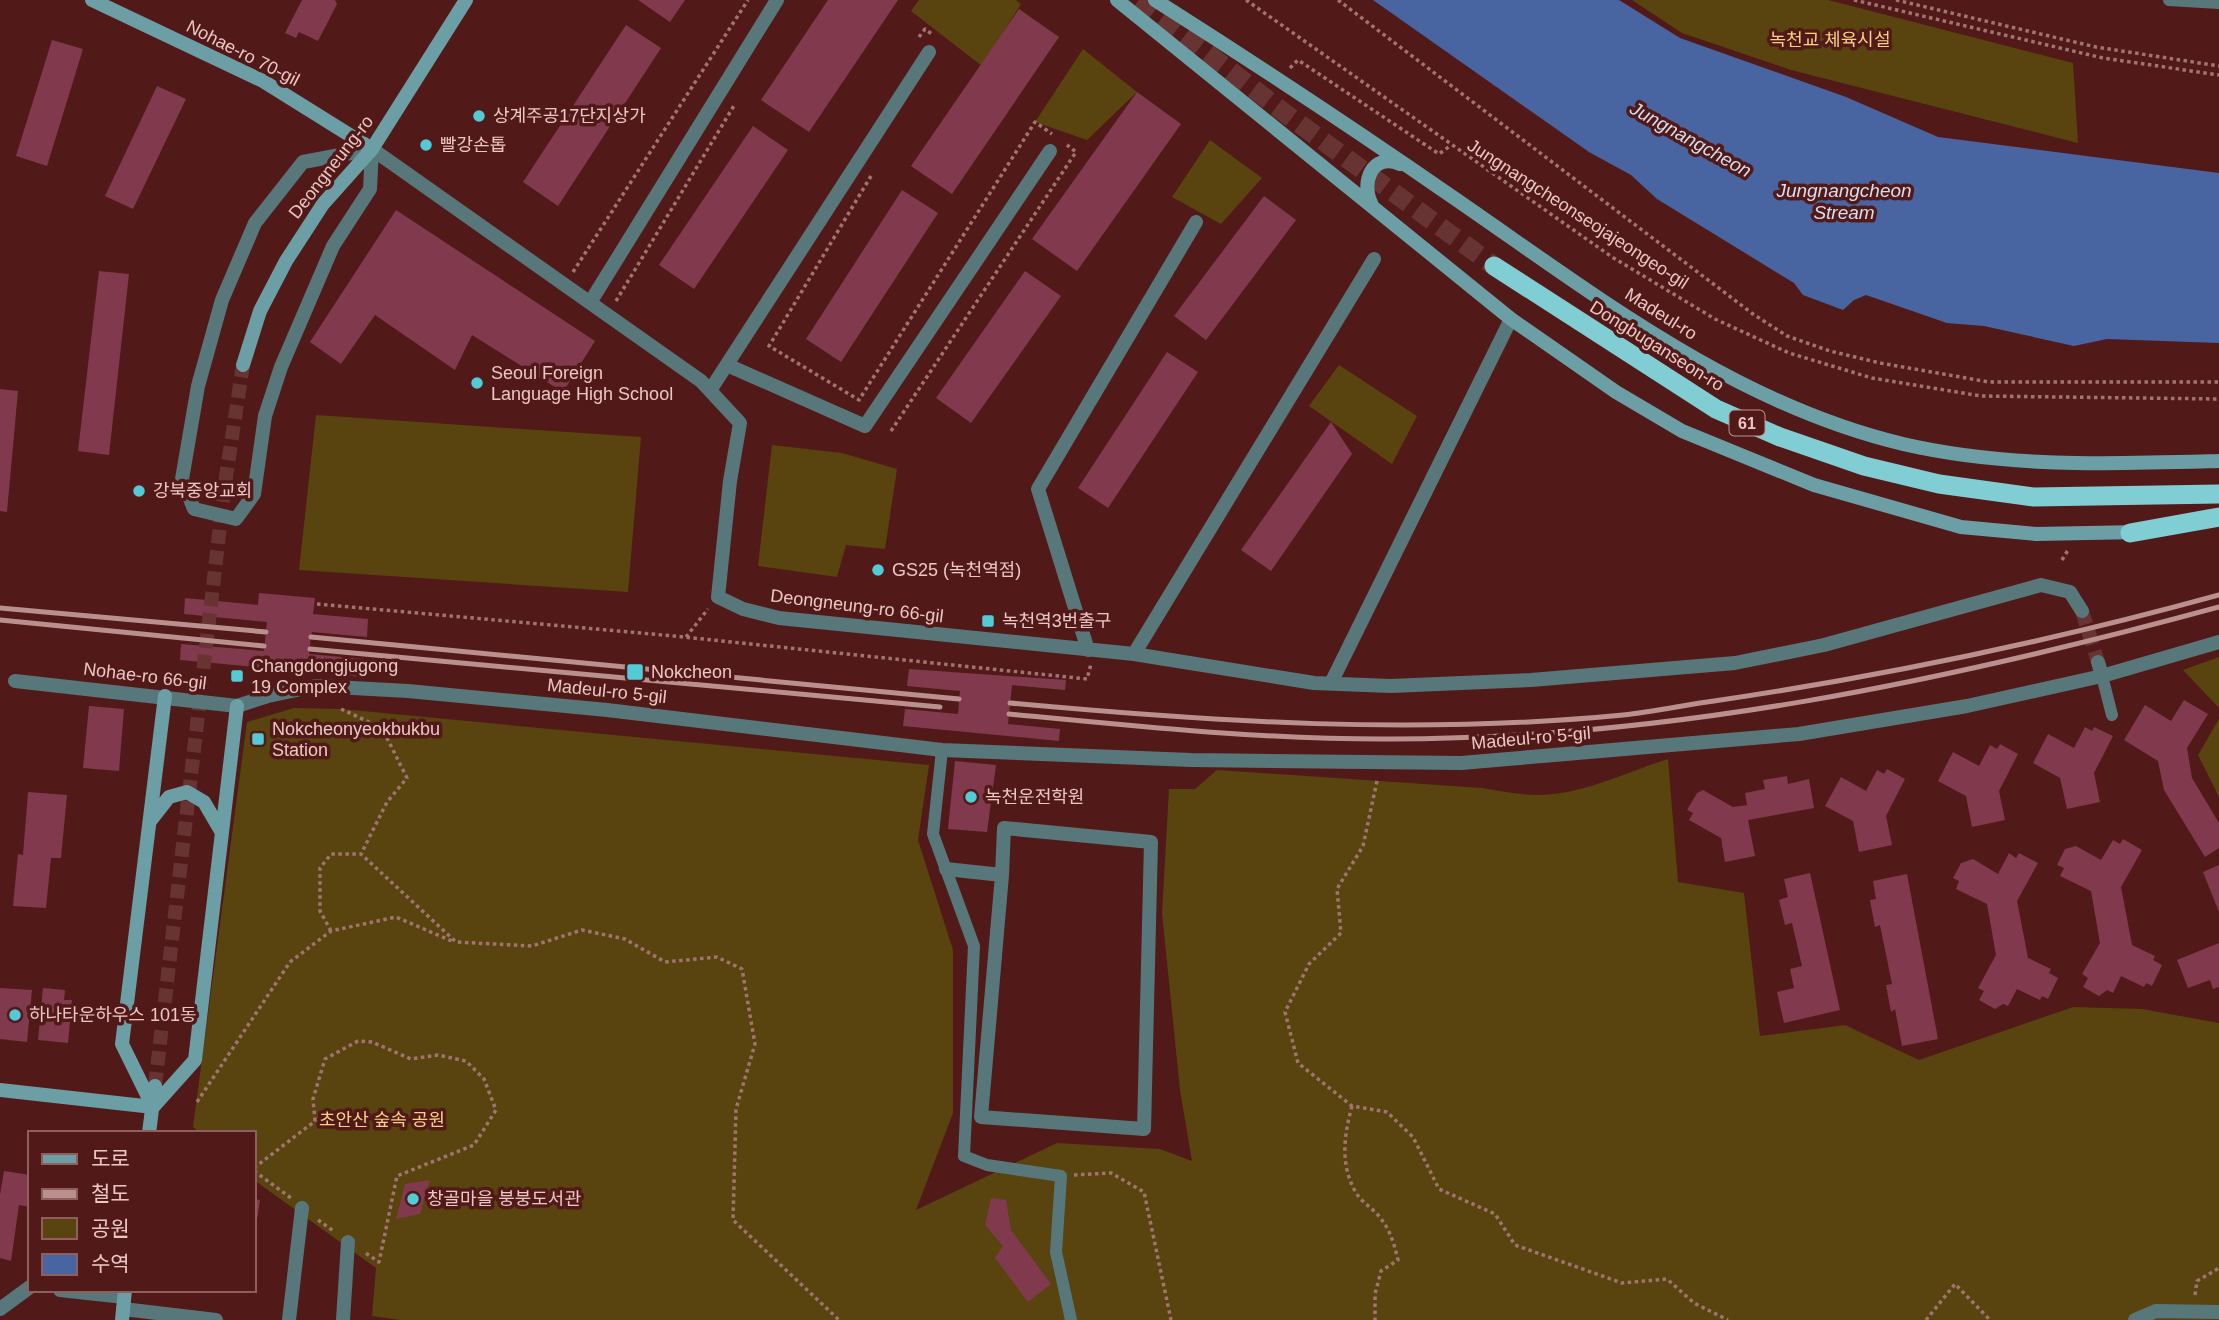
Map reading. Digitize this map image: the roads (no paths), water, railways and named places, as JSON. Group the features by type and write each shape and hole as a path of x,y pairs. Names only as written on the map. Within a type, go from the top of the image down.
{"highway":[{"name":"Dongbuganseon-ro","path":"1494,266 1716,410 1780,437 1864,466 1939,484 2034,497 2219,494"},
{"path":"2130,533 2219,517"}],"main road":[{"name":"Nohae-ro 70-gil","path":"92,0 262,81 372,149"},
{"name":"Deongneung-ro","path":"243,365 260,311 286,261 323,204 372,149 466,0"},
{"path":"1117,0 1511,319 1616,392 1682,431 1814,485 1961,527 2036,534 2130,533 2219,526"},
{"name":"Madeul-ro","path":"1155,0 1279,80 1654,335 1776,401 1903,444 2020,462 2103,465 2219,461"},
{"path":"1373,206 1365,188 1366,179 1374,166 1392,161 1411,169"},
{"path":"153,1107 122,1044 165,696"},
{"path":"153,1107 195,1060 237,706"},
{"path":"149,822 169,797 187,792 204,802 222,832"},
{"path":"149,1131 155,1086"},
{"path":"0,1090 153,1107"}],"street":[{"path":"591,301 777,0"},
{"path":"372,149 370,188 333,246 281,367 265,416 254,494 236,519 194,509 182,480 198,386 222,300 255,223 303,162 372,149 591,301 711,389 929,52"},
{"path":"726,365 865,426 1050,151"},
{"path":"1091,651 1038,489 1196,222"},
{"path":"1134,654 1374,259"},
{"path":"1331,684 1511,319"},
{"name":"Deongneung-ro 66-gil","path":"711,389 740,423 730,481 718,597 743,610 779,618 1134,654 1331,684 1391,686 1517,681 1735,663 1824,645 2018,589 2055,586 2070,593 2082,611"},
{"name":"Madeul-ro 5-gil","path":"268,696 316,686 408,691 786,729 942,750 1191,760 1461,763 1799,734 1967,706 2102,676 2219,642"},
{"path":"2098,662 2102,676"},
{"name":"Nohae-ro 66-gil","path":"15,681 237,706 268,696"},
{"path":"1004,828 1150,842 1144,1129 981,1117 1002,874 1004,828"},
{"path":"946,869 1002,874"},
{"path":"289,1320 302,1208"},
{"path":"343,1320 348,1242"},
{"path":"0,1309 28,1288"},
{"path":"69,1292 216,1320"},
{"path":"2135,1320 2156,1311 2219,1312"}],"lane":[{"path":"2169,0 2219,3"},
{"path":"2102,676 2112,715"},
{"path":"942,750 933,834 974,946 964,1156 987,1165 1061,1176 1056,1252 1071,1320"}],"water":[{"name":"Jungnangcheon Stream","path":"1373,0 1619,0 1680,38 1846,97 1938,137 2219,173 2219,343 2107,339 2074,346 1984,326 1947,323 1866,295 1854,300 1843,310 1803,295 1794,283 1657,199 1631,175 1589,152"}],"tunnel":[{"path":"1139,0 1286,114 1494,266"},
{"path":"155,1086 225,483 243,365"},
{"path":"2082,611 2098,662"}],"railway":[{"path":"1010,703 1163,716 1316,724 1469,724 1623,715 1905,669 2031,642 2219,595"},
{"path":"1009,714 1289,737 1489,737 1595,729 1701,717 1910,682 2014,659 2219,607"},
{"path":"0,608 266,632"},
{"path":"0,620 264,646"},
{"path":"311,637 959,699"},
{"path":"310,649 940,707"}],"place":[{"name":"상계주공17단지상가","path":"479,116"},
{"name":"빨강손톱","path":"426,145"},
{"name":"Seoul Foreign Language High School","path":"477,383"},
{"name":"강북중앙교회","path":"139,491"},
{"name":"GS25 (녹천역점)","path":"878,570"},
{"name":"녹천역3번출구","path":"988,621"},
{"name":"Nokcheon","path":"635,672"},
{"name":"Changdongjugong 19 Complex","path":"237,676"},
{"name":"Nokcheonyeokbukbu Station","path":"258,739"},
{"name":"녹천운전학원","path":"971,797"},
{"name":"하나타운하우스 101동","path":"15,1015"},
{"name":"창골마을 붕붕도서관","path":"413,1199"}],"park label":[{"name":"녹천교 체육시설","path":"1830,40"},
{"name":"초안산 숲속 공원","path":"382,1120"}],"water label":[{"name":"Jungnangcheon","path":"1691,139"}]}
